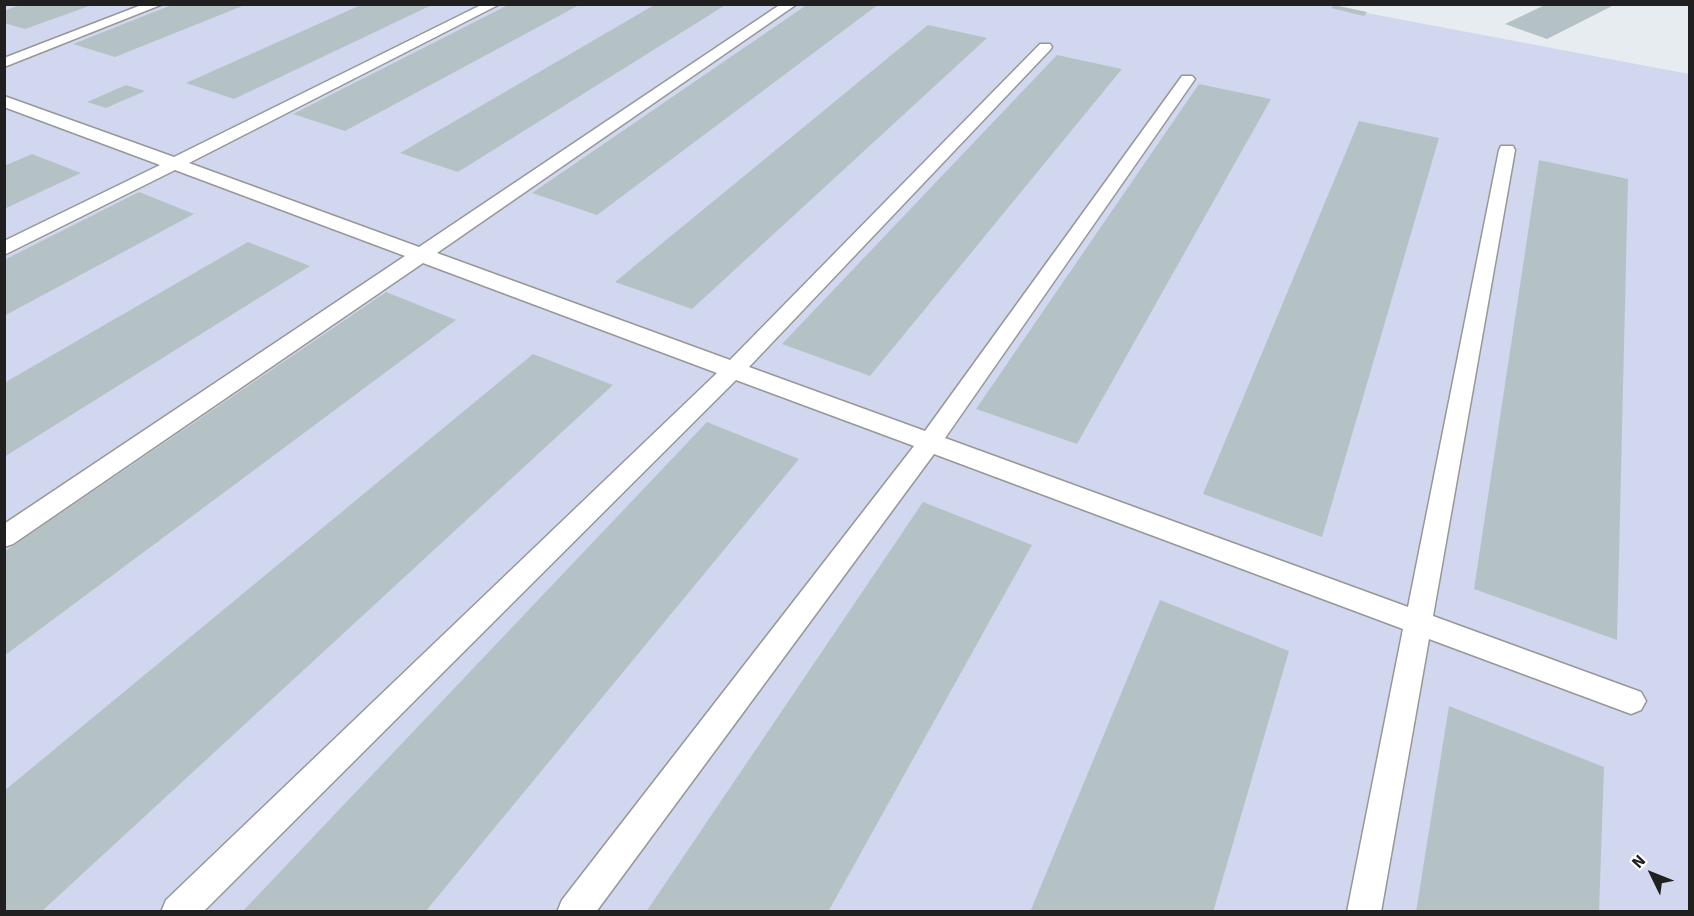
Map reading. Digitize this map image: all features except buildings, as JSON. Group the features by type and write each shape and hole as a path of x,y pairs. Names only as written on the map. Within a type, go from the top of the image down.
{"lane":[{"path":"4,63 157,4"},
{"path":"4,249 494,4"},
{"path":"4,537 791,4"},
{"path":"178,912 733,370 1045,47"},
{"path":"574,912 930,442 1187,79"},
{"path":"4,101 1631,701"},
{"path":"1364,912 1507,150"}],"shaded area":[{"path":"1319,4 1689,74 1689,911 5,912 5,5"}]}
